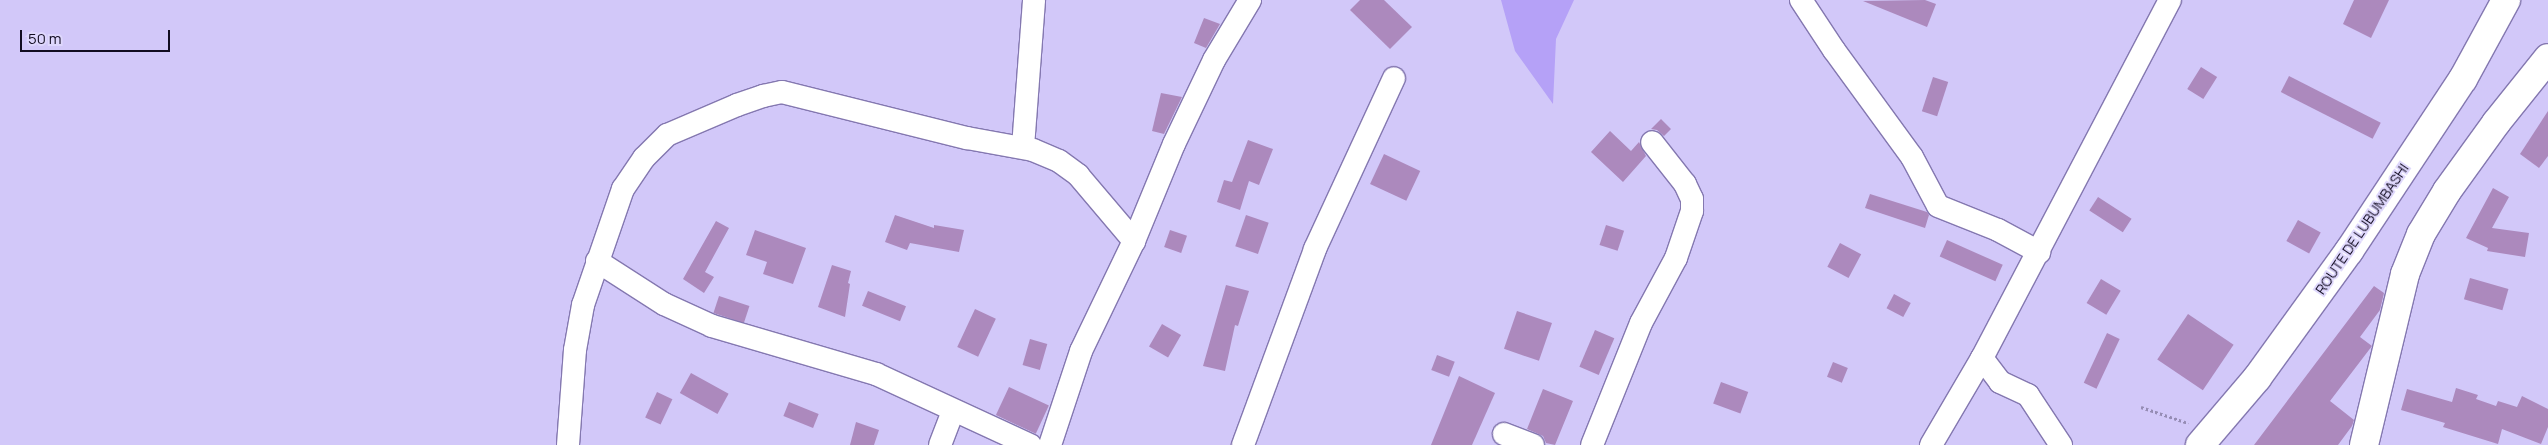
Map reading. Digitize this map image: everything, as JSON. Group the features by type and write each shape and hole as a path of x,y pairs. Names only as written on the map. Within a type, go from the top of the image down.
{"main road":[{"name":"ROUTE DE LUBUMBASHI","path":"2195,435 2257,378 2349,251 2462,79 2506,0"},
{"path":"2364,445 2405,274 2422,234 2447,191 2496,123 2548,58"}],"street":[{"path":"1023,148 1034,0"},
{"path":"1050,445 1081,351 1134,241 1174,144 1214,60 1250,0"},
{"path":"1801,0 1834,50 1912,157 1938,206 1998,230 2039,252"},
{"path":"1931,445 1982,358 2039,252 2170,0"},
{"path":"1243,445 1315,249 1394,78"},
{"path":"568,445 575,350 583,305 623,189 644,158 667,135 763,96 782,92 967,138 1023,148 1059,162 1078,175 1134,241"},
{"path":"1592,445 1642,323 1676,258 1692,210 1692,199 1685,184 1652,142"},
{"path":"597,261 664,304 712,326 876,374 1030,445"},
{"path":"1982,358 2000,382 2028,395 2061,445"},
{"path":"940,445 953,411"},
{"path":"1504,434 1533,445"}],"path":[{"path":"2141,407 2195,435"}],"shaded area":[{"path":"1501,0 1574,0 1556,39 1553,104 1515,51"}],"building":[{"path":"1360,0 1384,0 1412,27 1390,49 1350,10"},
{"path":"1925,0 1936,4 1927,27 1863,1"},
{"path":"2354,0 2389,0 2371,38 2343,24"},
{"path":"1204,18 1220,24 1206,48 1194,43"},
{"path":"2201,67 2217,77 2203,99 2187,89"},
{"path":"2289,76 2381,123 2373,139 2281,92"},
{"path":"1933,77 1948,82 1937,116 1922,111"},
{"path":"1161,93 1182,97 1164,134 1152,131"},
{"path":"2548,111 2548,156 2539,168 2520,154"},
{"path":"1661,119 1671,129 1664,136 1657,130 1651,129"},
{"path":"1610,131 1631,151 1639,142 1646,156 1623,182 1591,152"},
{"path":"1248,140 1273,149 1259,185 1249,181 1240,210 1217,202 1224,180 1232,182"},
{"path":"1384,154 1420,171 1406,201 1370,184"},
{"path":"2493,188 2509,197 2492,228 2529,233 2525,257 2487,251 2488,248 2466,238"},
{"path":"1870,194 1927,212 1929,215 1925,228 1865,208"},
{"path":"2098,197 2132,219 2123,232 2089,210"},
{"path":"895,215 934,228 934,225 964,230 959,252 910,243 907,250 885,242"},
{"path":"1246,215 1269,223 1258,254 1235,246"},
{"path":"2298,220 2321,233 2309,254 2286,241"},
{"path":"716,221 729,228 705,272 714,277 704,293 683,279"},
{"path":"1606,225 1624,231 1618,251 1600,245"},
{"path":"755,230 806,248 793,284 763,274 767,262 746,255"},
{"path":"1170,230 1187,236 1181,253 1164,247"},
{"path":"1947,240 2003,265 1995,281 1940,256"},
{"path":"1840,243 1861,254 1849,278 1827,267"},
{"path":"832,265 851,271 845,317 818,307"},
{"path":"2470,278 2508,289 2502,310 2464,299"},
{"path":"2101,279 2121,291 2106,315 2087,303"},
{"path":"1226,285 1249,291 1238,326 1235,325 1225,371 1203,366"},
{"path":"2374,286 2384,293 2380,310 2360,337 2372,346 2330,401 2354,420 2352,426 2338,445 2254,445"},
{"path":"868,291 906,306 900,321 862,306"},
{"path":"1894,294 1911,303 1903,317 1886,308"},
{"path":"719,296 749,306 744,323 713,313"},
{"path":"975,309 996,319 978,357 957,347"},
{"path":"1517,311 1552,323 1539,361 1504,349"},
{"path":"2188,314 2234,345 2203,390 2157,360"},
{"path":"1162,324 1181,335 1168,358 1149,347"},
{"path":"1595,330 1614,338 1599,375 1579,367"},
{"path":"2107,333 2120,339 2096,389 2084,383"},
{"path":"1030,339 1047,344 1040,370 1023,365"},
{"path":"1437,355 1455,362 1449,377 1431,370"},
{"path":"1833,362 1848,368 1842,383 1827,377"},
{"path":"691,373 729,394 717,414 680,393"},
{"path":"1459,376 1495,393 1472,445 1431,445"},
{"path":"1721,382 1748,392 1740,414 1713,404"},
{"path":"1009,387 1049,406 1036,434 996,415"},
{"path":"2456,388 2478,395 2476,399 2496,406 2498,401 2517,407 2522,396 2548,409 2548,427 2541,444 2502,429 2498,444 2443,427 2445,423 2401,410 2407,389 2452,402"},
{"path":"1543,389 1573,401 1555,445 1546,443 1543,436 1527,429"},
{"path":"657,392 672,399 661,425 645,417"},
{"path":"789,402 819,414 813,428 783,416"},
{"path":"856,422 879,430 874,445 850,445"}]}
